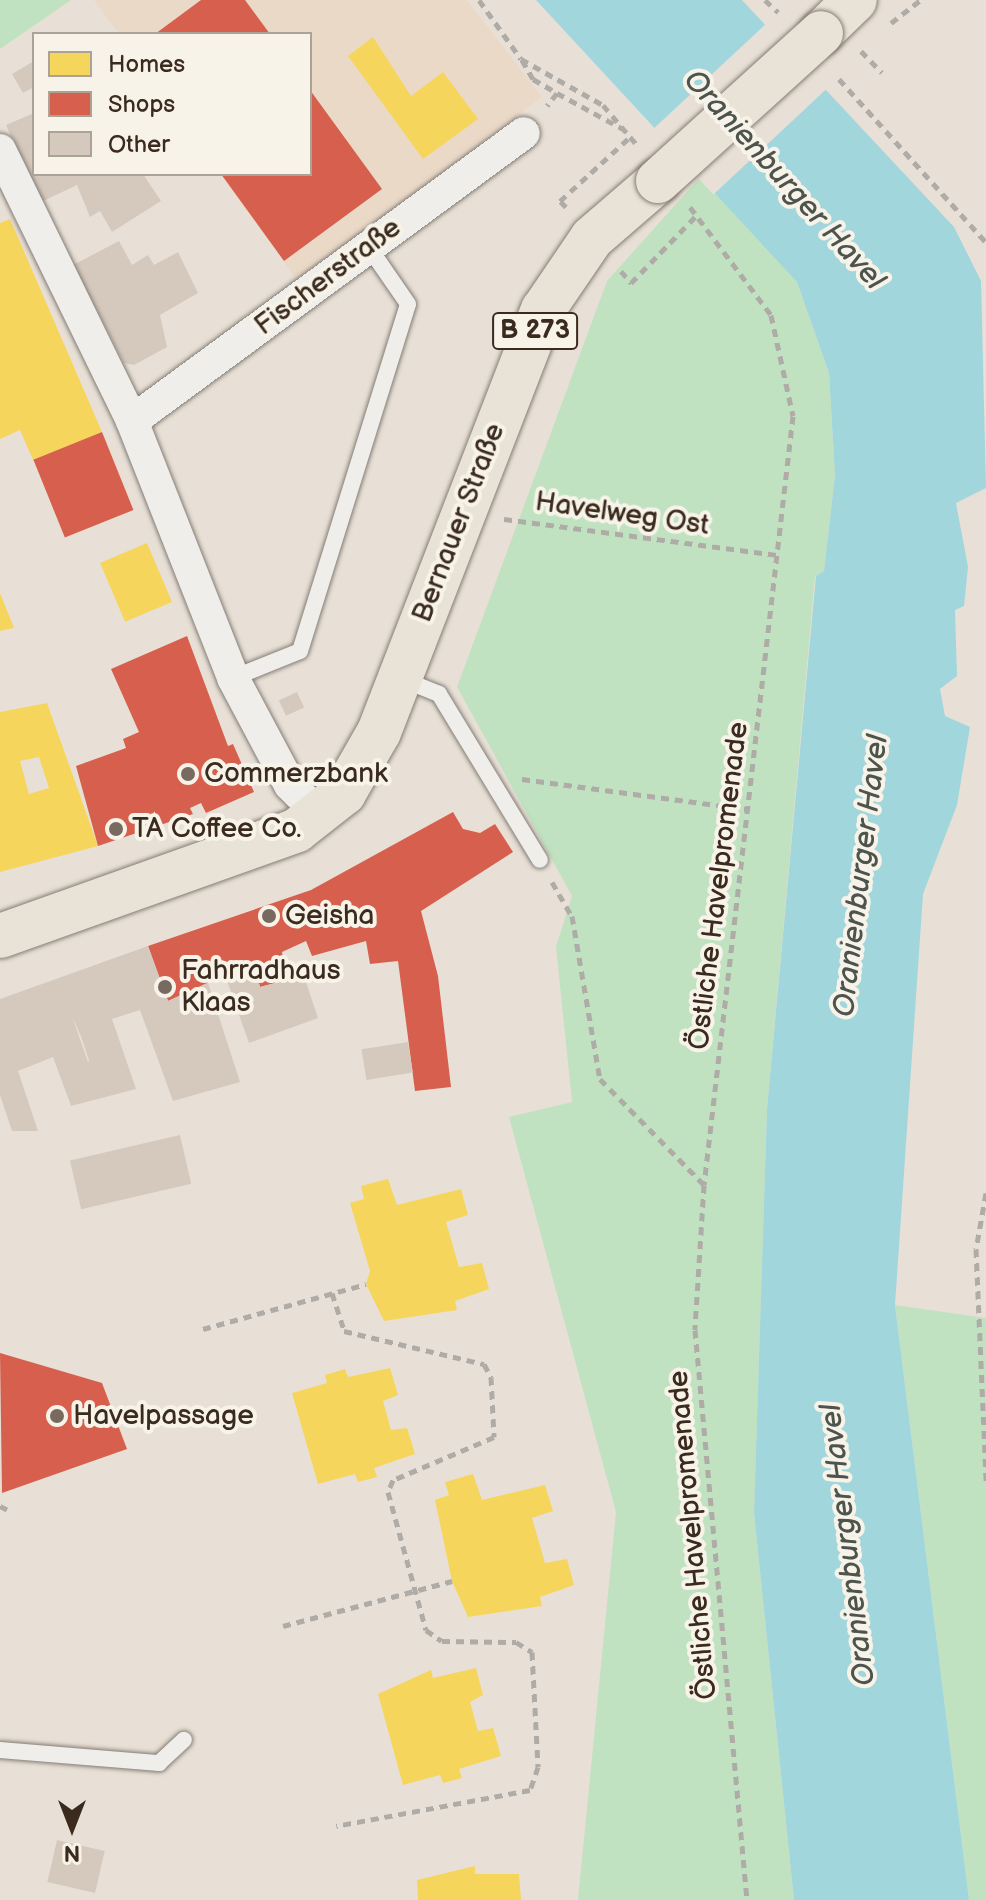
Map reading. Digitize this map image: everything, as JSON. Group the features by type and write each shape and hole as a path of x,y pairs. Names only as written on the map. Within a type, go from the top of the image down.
{"main road":[{"name":"Bernauer Straße","path":"0,936 320,815 363,766 543,310 592,238 662,178 855,0"}],"street":[{"name":"Fischerstraße","path":"132,421 524,133"},
{"path":"0,150 132,421 233,678 290,785 320,815"}],"lane":[{"path":"233,678 300,651 408,304 368,246"},
{"path":"400,678 439,694 540,860"},
{"path":"0,1750 159,1763 184,1740"}],"path":[{"name":"Östliche Havelpromenade","path":"479,0 521,59 603,105 662,178 697,215 771,315 788,364 793,416 704,1185 695,1330 747,1900"},
{"path":"765,0 778,12"},
{"path":"866,55 882,73"},
{"path":"521,59 533,79 628,134 566,195"},
{"path":"839,79 986,242"},
{"path":"524,133 557,93"},
{"path":"621,271 631,283 697,215"},
{"name":"Havelweg Ost","path":"462,513 777,555"},
{"path":"490,774 748,809"},
{"path":"540,860 572,916 600,1079 704,1185"},
{"path":"986,1193 976,1249 982,1308 986,1482"},
{"path":"203,1329 366,1284"},
{"path":"332,1293 344,1331 484,1364 491,1377 494,1437 393,1480 388,1492 415,1589 435,1638 516,1642 532,1652 537,1782 530,1790 336,1826"},
{"path":"0,1506 10,1511"},
{"path":"283,1626 452,1581"}],"shaded area":[{"path":"94,0 467,0 542,97 297,280 221,176 312,176 312,32 118,32"}],"green space":[{"path":"0,0 71,0 0,49"},
{"path":"702,175 797,282 829,373 835,474 824,571 815,577 767,1109 754,1513 794,1900 578,1900 616,1512 509,1117 572,1102 556,947 572,896 457,687 607,281"},
{"path":"895,1305 986,1318 986,1900 969,1900"}],"water":[{"name":"Oranienburger Havel","path":"536,0 742,0 954,227 981,281 986,488 956,503 968,567 964,606 955,610 957,676 940,689 945,716 970,727 957,805 923,894 895,1305 969,1900 794,1900 754,1513 767,1109 816,576 824,571 835,475 829,373 797,282"}],"pier":[{"path":"769,21 830,86 713,195 653,129"}],"building: Homes":[{"path":"373,37 411,96 443,72 478,119 423,159 348,56"},
{"path":"10,219 102,432 34,462 20,430 0,439 0,223"},
{"path":"147,543 172,602 125,622 100,563"},
{"path":"0,593 14,628 0,631"},
{"path":"47,703 98,846 0,872 0,712","holes":["39,757 49,788 29,794 20,761"]},
{"path":"388,1179 397,1205 461,1189 468,1215 446,1222 459,1267 482,1263 489,1289 455,1301 457,1310 384,1321 366,1284 370,1271 350,1203 364,1199 361,1186"},
{"path":"390,1368 398,1395 383,1401 391,1430 407,1428 415,1454 374,1468 377,1477 358,1482 355,1474 318,1484 292,1393 327,1383 325,1375 345,1369 348,1377"},
{"path":"473,1474 482,1500 545,1485 553,1511 532,1518 545,1563 567,1559 574,1585 540,1597 542,1606 468,1617 452,1581 435,1500 449,1495 445,1482"},
{"path":"476,1668 483,1695 470,1702 478,1731 493,1728 501,1756 459,1769 462,1778 443,1783 440,1775 403,1785 378,1694 431,1670 433,1678"},
{"path":"475,1866 475,1874 519,1874 521,1900 418,1900 417,1880"}],"building: Shops":[{"path":"201,0 245,0 269,32 158,32"},
{"path":"312,93 382,189 284,261 222,176 312,176"},
{"path":"102,432 133,510 65,538 33,460"},
{"path":"187,636 228,746 233,744 254,792 206,813 201,803 190,808 193,814 98,846 76,766 126,748 123,739 139,732 111,669"},
{"path":"453,812 463,829 480,833 495,824 513,852 421,911 438,976 451,1087 415,1091 398,961 370,964 366,941 312,956 306,941 282,952 286,980 260,987 253,962 168,1001 148,946 311,890"},
{"name":"Havelpassage","path":"0,1353 102,1383 127,1449 2,1493"}],"building: Other":[{"path":"32,62 32,88 23,93 12,74"},
{"path":"32,114 32,176 144,176 161,201 112,232 100,211 90,217 77,185 41,202 6,125"},
{"path":"119,241 132,265 148,255 154,265 178,252 198,293 160,315 167,347 134,365 124,363 73,265"},
{"path":"297,692 304,707 286,716 279,700"},
{"path":"148,946 168,1001 208,983 240,1082 173,1101 140,1010 112,1019 136,1089 71,1106 53,1057 18,1071 38,1131 12,1131 0,1095 0,999","holes":["72,1016 82,1039 88,1062"]},
{"path":"253,962 260,987 304,976 318,1018 249,1043 225,975"},
{"path":"408,1042 413,1073 366,1080 362,1049"},
{"path":"180,1135 191,1184 81,1209 70,1160"},
{"path":"57,1840 105,1851 95,1893 47,1882"}],"place":[{"name":"Commerzbank","path":"188,774"},
{"name":"TA Coffee Co.","path":"116,829"},
{"name":"Geisha","path":"269,916"},
{"name":"Fahrradhaus Klaas","path":"165,987"},
{"name":"Havelpassage","path":"57,1416"}]}
